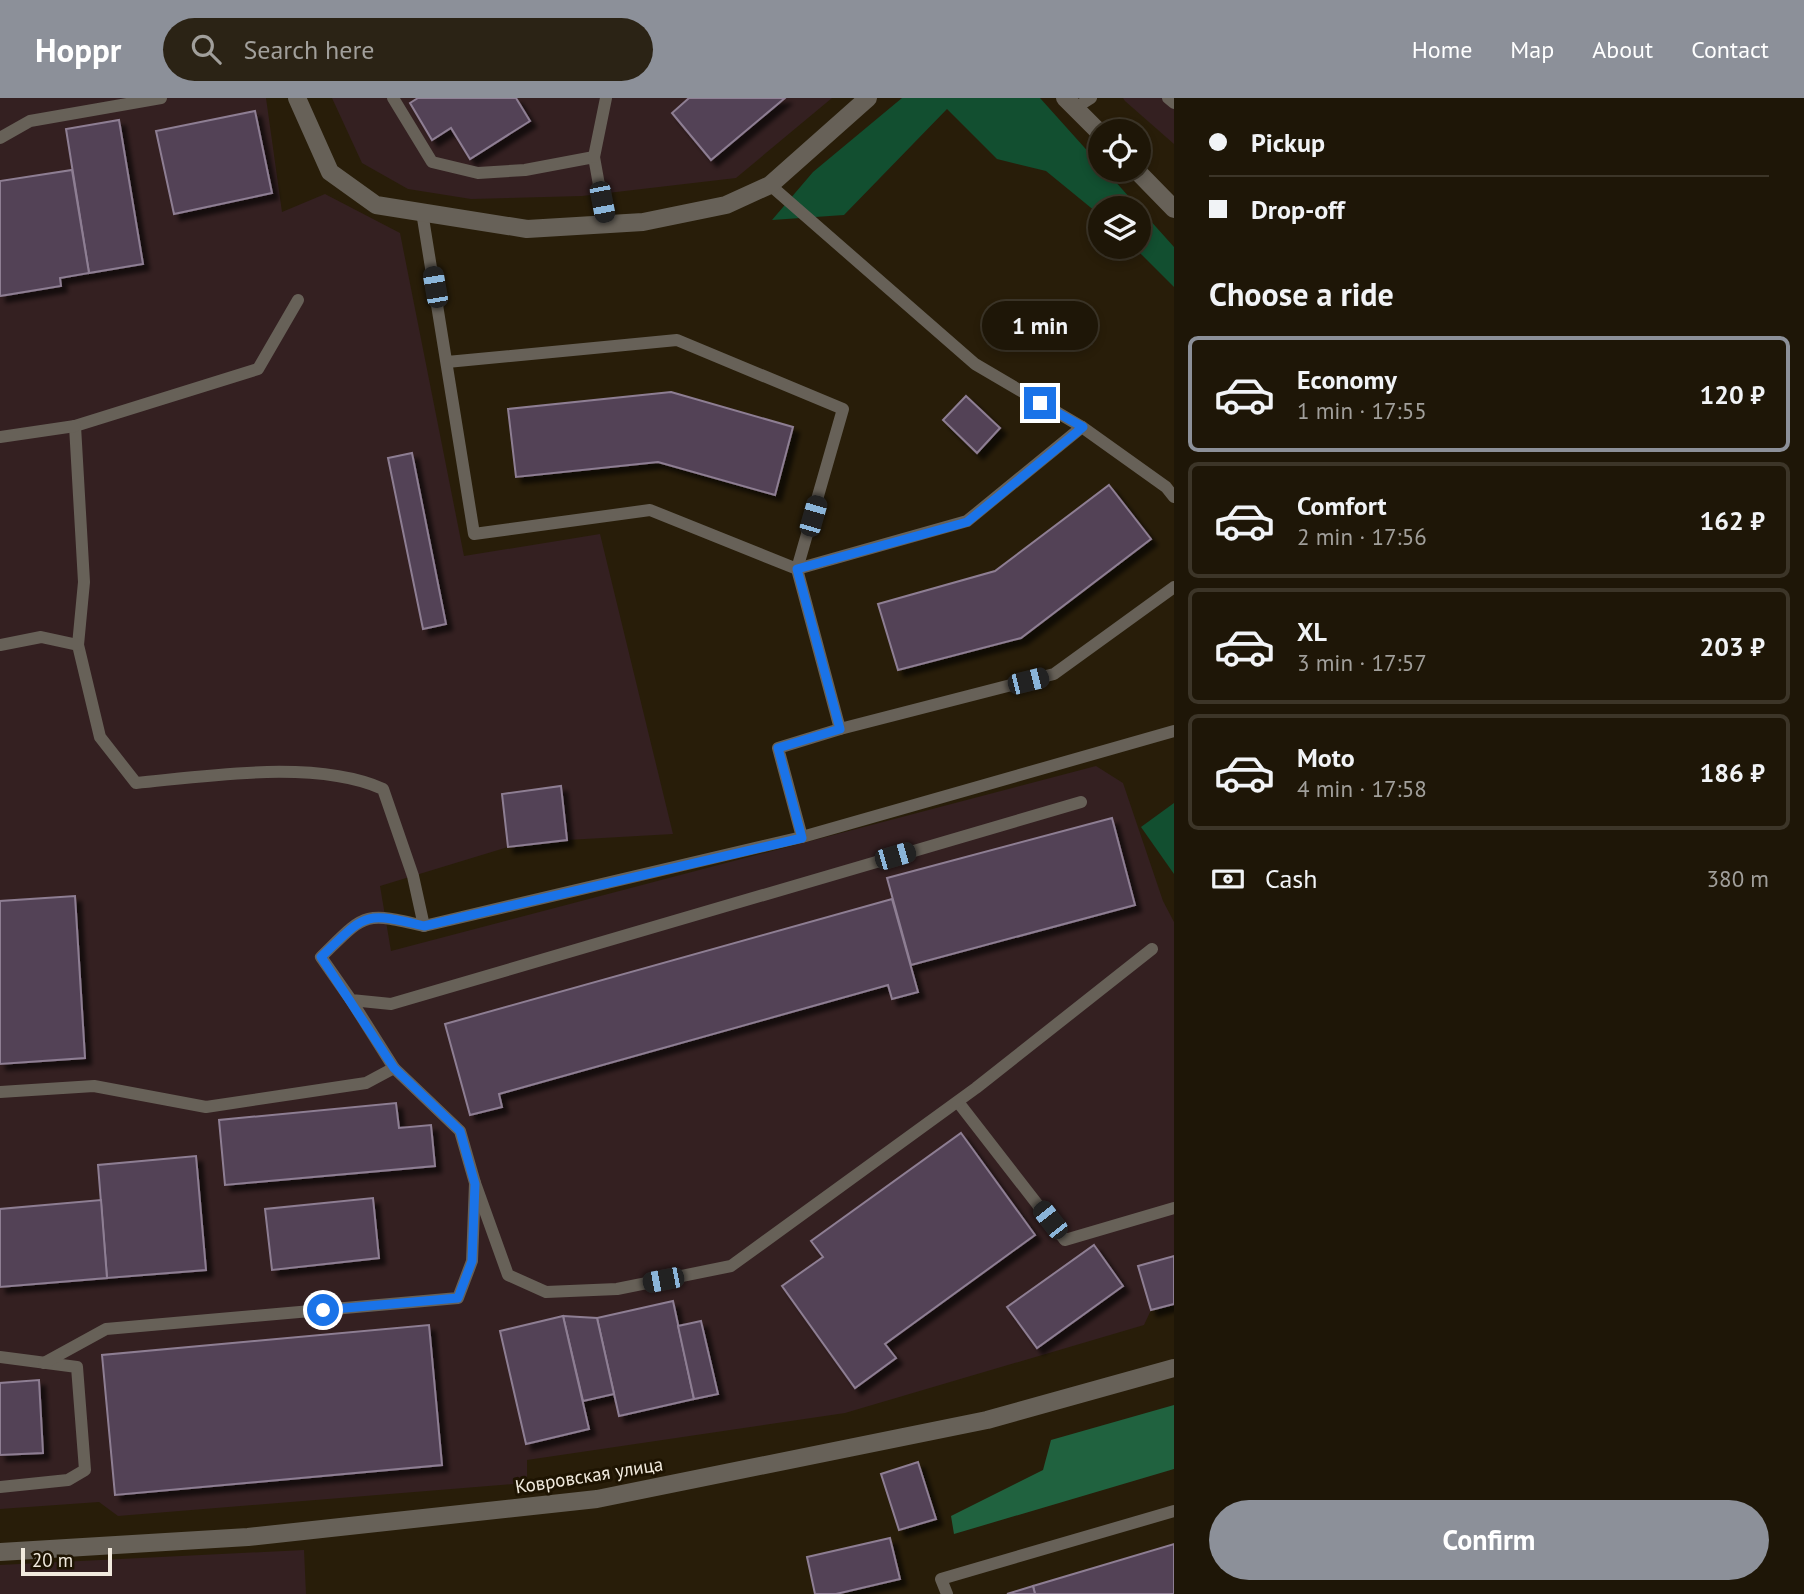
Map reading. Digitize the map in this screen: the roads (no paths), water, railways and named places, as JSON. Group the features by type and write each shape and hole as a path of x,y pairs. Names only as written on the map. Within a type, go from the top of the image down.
{"street":[{"path":"297,98 330,172 376,205 527,229 643,222 726,205 770,185 868,98"},
{"path":"1070,103 1088,121"},
{"path":"1148,182 1174,209"},
{"name":"Ковровская улица","path":"0,1552 248,1537 597,1499 987,1420 1174,1368"}],"lane":[{"path":"393,98 432,162 478,173 525,170 594,158"},
{"path":"606,98 594,158 606,224"},
{"path":"1070,103 1091,98"},
{"path":"1168,98 1174,103"},
{"path":"0,138 30,121 152,99"},
{"path":"770,185 975,364 1083,427 1166,487 1174,497"},
{"path":"422,212 474,534 650,510 797,569 967,522 1083,427"},
{"path":"0,437 75,426 258,369 298,300"},
{"path":"447,362 677,340 843,409 797,569 840,729"},
{"path":"75,426 84,582 78,645 100,737 136,783 251,772 356,777 383,789 413,876 424,926"},
{"path":"802,838 778,748 840,729 1054,674 1174,587"},
{"path":"0,645 41,637 78,645"},
{"path":"1152,949 958,1102 731,1266 617,1289 546,1292 508,1275 475,1184 460,1131 394,1068 321,957 359,920 385,916 424,926 802,838 1174,731"},
{"path":"351,1000 391,1004 1081,802"},
{"path":"0,1093 94,1086 206,1107 366,1083 394,1068"},
{"path":"958,1102 1065,1240 1174,1208"},
{"path":"44,1363 106,1329 458,1298 472,1261 475,1184"},
{"path":"0,1357 77,1367 85,1470 68,1480 0,1487"},
{"path":"947,1594 941,1579 1174,1511"}]}
